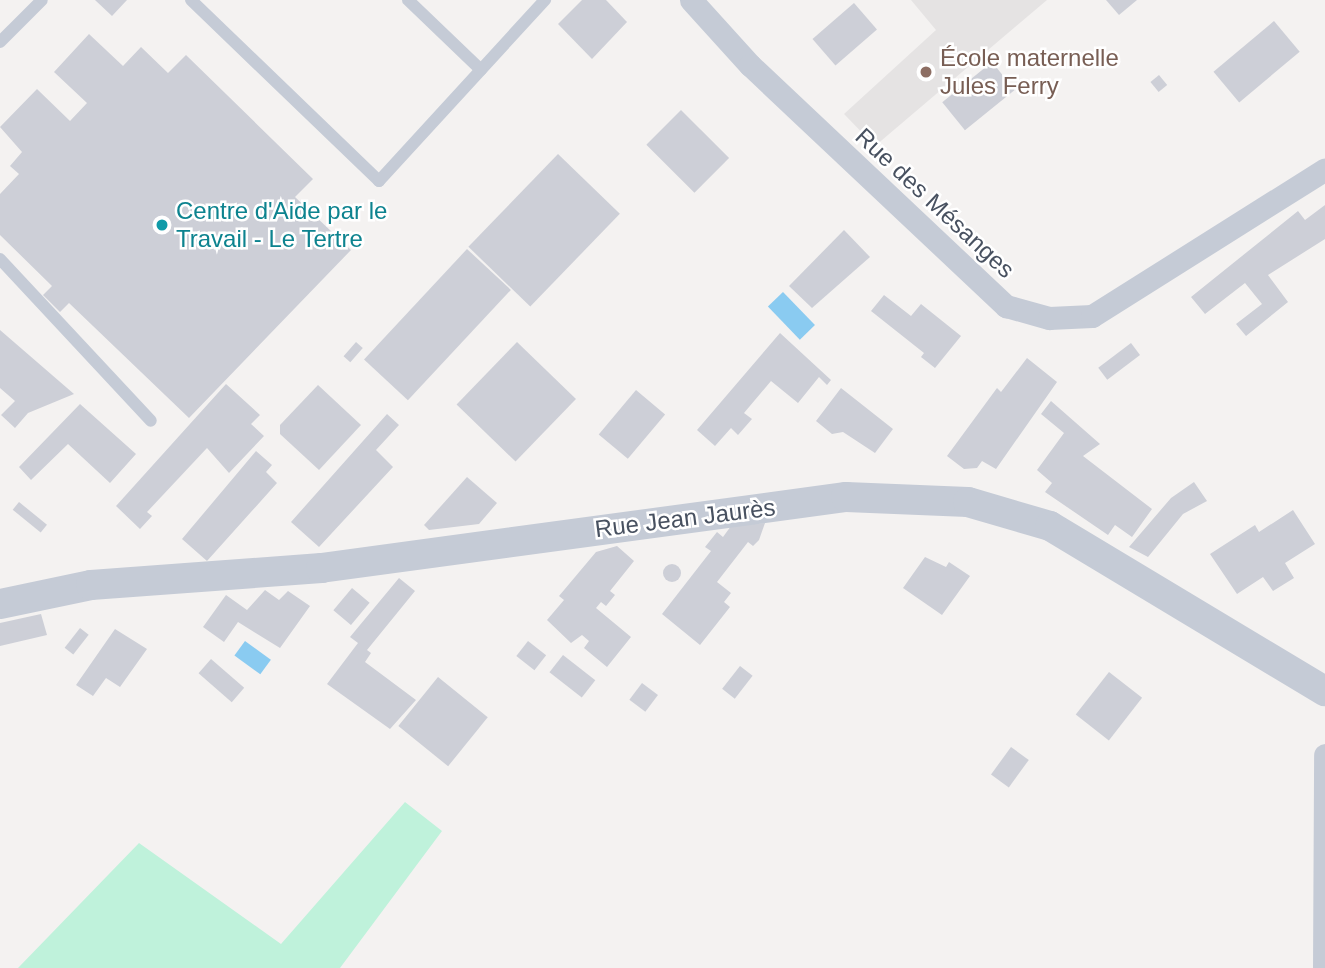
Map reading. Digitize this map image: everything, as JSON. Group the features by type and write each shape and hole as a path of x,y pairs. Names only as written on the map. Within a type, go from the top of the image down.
{"street":[{"name":"Rue des Mésanges","path":"691,0 750,65 1006,306 1049,318 1092,316 1325,169"},
{"name":"Rue Jean Jaurès","path":"0,604 91,585 321,568 846,497 968,502 1050,526 1325,691"},
{"path":"1324,968 1325,754"}],"lane":[{"path":"0,42 42,0"},
{"path":"191,0 380,181 545,0"},
{"path":"408,0 481,70"},
{"path":"0,260 151,421"}],"shaded area":[{"name":"École maternelle Jules Ferry","path":"911,0 1047,0 875,146 844,114 936,30"}],"green space":[{"path":"405,802 442,831 340,968 18,968 139,843 281,944"}],"water":[{"path":"783,292 815,325 800,340 768,307"},
{"path":"245,641 271,660 260,674 234,656"}],"building":[{"path":"95,0 127,0 112,16"},
{"path":"582,0 606,0 627,22 592,59 558,24"},
{"path":"1106,0 1137,0 1119,15"},
{"path":"854,3 877,29 835,65 812,39"},
{"path":"1274,21 1300,52 1239,102 1213,72"},
{"name":"Centre d'Aide par le Travail - Le Tertre","path":"89,34 123,66 141,47 168,73 186,55 313,179 295,197 351,250 189,418 69,303 60,312 43,295 52,286 0,235 0,194 19,174 10,166 22,152 0,127 37,89 70,121 87,103 54,72"},
{"path":"992,62 1015,90 965,130 942,102"},
{"path":"1159,75 1167,85 1159,92 1150,82"},
{"path":"681,110 729,158 694,193 646,145"},
{"path":"558,154 620,214 530,307 468,247"},
{"path":"1325,205 1325,239 1268,275 1288,302 1246,336 1236,324 1262,304 1245,283 1205,314 1191,297 1298,211 1305,220"},
{"path":"844,230 870,257 812,308 789,286"},
{"path":"467,249 511,290 408,400 364,359"},
{"path":"884,295 911,316 921,304 961,336 935,368 921,357 924,353 871,311"},
{"path":"0,330 74,394 28,413 15,428 1,415 15,401 0,388"},
{"path":"780,333 831,380 827,385 819,377 798,403 771,381 744,413 752,419 738,435 731,428 715,446 697,430"},
{"path":"356,342 363,348 350,362 344,356"},
{"path":"517,342 576,399 516,462 457,405"},
{"path":"1131,343 1140,355 1107,380 1098,368"},
{"path":"1027,358 1057,382 996,469 982,461 977,468 964,469 947,456 997,388 1001,392"},
{"path":"226,384 260,415 251,424 264,436 229,473 207,448 147,512 152,516 140,529 116,506"},
{"path":"318,385 361,425 319,470 280,434 280,425"},
{"path":"841,388 893,429 875,453 843,432 832,434 816,421"},
{"path":"636,390 665,414 628,459 599,434"},
{"path":"1051,401 1100,444 1083,456 1152,509 1132,537 1115,525 1108,535 1045,492 1052,483 1037,470 1064,433 1041,414"},
{"path":"80,404 136,454 110,483 68,444 31,480 19,467"},
{"path":"387,414 399,425 376,450 393,467 319,547 291,522"},
{"path":"256,451 272,465 266,472 277,483 207,561 182,539"},
{"path":"467,477 497,503 479,524 429,530 424,525"},
{"path":"1194,482 1207,501 1183,514 1148,557 1129,547 1171,498"},
{"path":"19,502 47,525 41,532 13,510"},
{"path":"1293,510 1315,544 1285,563 1294,578 1273,591 1263,577 1237,594 1210,554 1255,525 1259,532"},
{"path":"765,523 759,540 753,546 748,542 717,582 731,593 724,602 730,607 700,645 662,614 711,551 705,547 717,532 723,537 731,526"},
{"path":"617,546 634,561 610,591 615,595 606,606 601,602 596,608 631,637 607,667 584,648 589,641 582,635 571,643 547,620 564,600 559,596 596,552"},
{"path":"925,557 946,567 949,562 970,576 942,615 903,588"},
{"path":"668,564 676,564 681,573 679,580 668,582 663,577 663,569"},
{"path":"399,578 415,591 367,650 371,653 365,662 416,700 390,729 327,684 358,643 350,637"},
{"path":"352,588 370,603 351,625 333,610"},
{"path":"265,590 279,600 288,591 310,606 280,648 238,622 224,642 203,627 226,595 247,610"},
{"path":"41,614 47,635 0,646 0,623"},
{"path":"80,628 89,635 73,654 65,648"},
{"path":"115,629 147,649 120,687 106,678 93,696 76,685"},
{"path":"528,641 546,655 534,670 516,656"},
{"path":"563,655 595,680 582,698 549,672"},
{"path":"211,659 244,688 232,702 199,673"},
{"path":"740,666 753,676 735,699 722,689"},
{"path":"1109,672 1142,698 1109,740 1076,715"},
{"path":"438,677 488,717 448,766 398,726"},
{"path":"642,683 658,695 645,712 629,700"},
{"path":"1011,747 1029,760 1009,787 991,775"}],"place":[{"name":"École maternelle Jules Ferry","path":"926,72"},
{"name":"Centre d'Aide par le Travail - Le Tertre","path":"162,225"}]}
